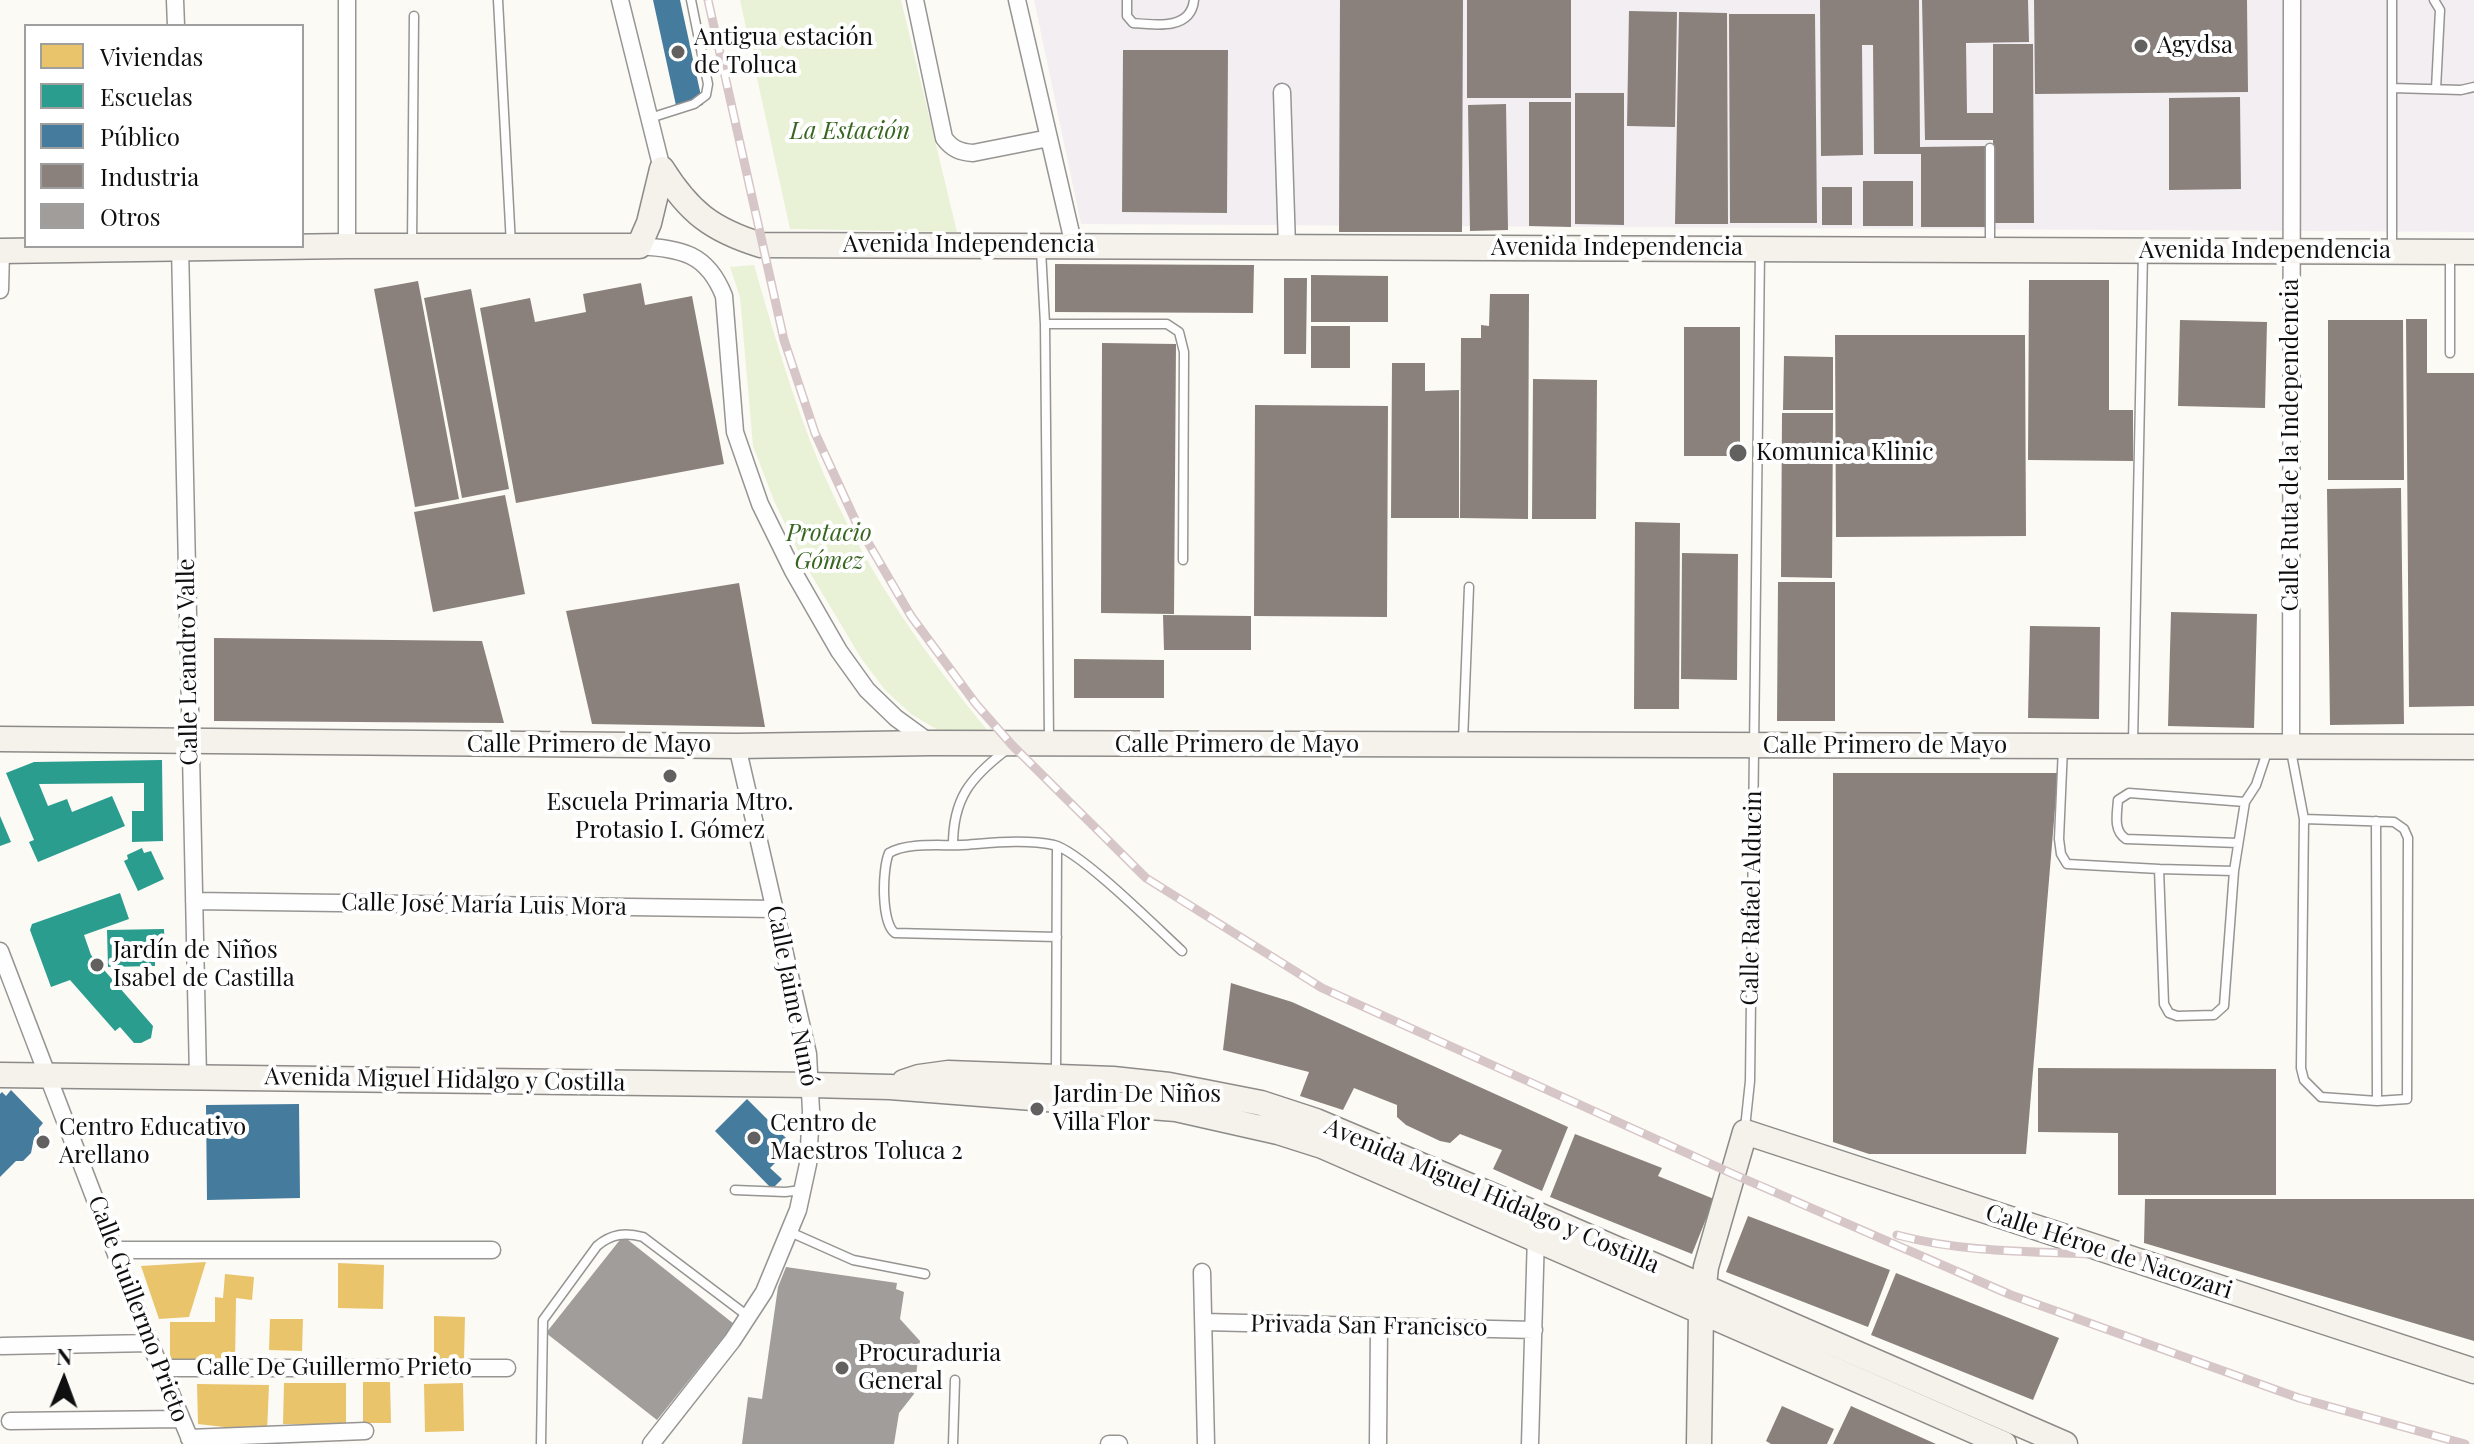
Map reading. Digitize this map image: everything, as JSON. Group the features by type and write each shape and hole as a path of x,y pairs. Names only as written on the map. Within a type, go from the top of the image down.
{"main road":[{"path":"304,246 639,246 649,223 662,169"},
{"name":"Avenida Independencia","path":"662,169 679,196 695,213 721,230 761,245 2462,252"},
{"path":"0,251 135,248"},
{"name":"Calle Primero de Mayo","path":"0,739 737,746 931,743 2474,747"},
{"name":"Avenida Miguel Hidalgo y Costilla","path":"890,1087 919,1077 948,1073 1056,1076 1169,1085 1261,1103 1316,1121 1704,1286 1829,1354 1972,1417 2065,1444"},
{"name":"Avenida Miguel Hidalgo y Costilla","path":"0,1075 890,1087 1176,1109 1231,1120 1322,1146 1701,1312 1829,1354"},
{"name":"Calle Rafael Alducin","path":"1699,1444 1704,1286 1711,1244 1745,1132"},
{"name":"Calle Héroe de Nacozari","path":"1745,1132 2474,1371"},
{"name":"Avenida Miguel Hidalgo y Costilla","path":"1972,1417 2004,1444"}],"street":[{"path":"175,0 176,24"},
{"path":"347,0 347,246"},
{"path":"620,0 662,169"},
{"path":"915,0 944,138 948,144 961,152 973,153 1049,138"},
{"path":"1017,0 1074,246"},
{"name":"Calle Ruta de la Independencia","path":"2280,746 2291,251 2292,0"},
{"path":"1282,92 1287,247"},
{"path":"639,246 684,252 702,262 717,279 724,296 735,432 760,504 793,571 839,651 867,690 896,718 931,743"},
{"name":"Calle Leandro Valle","path":"180,248 198,1077"},
{"path":"0,251 0,290"},
{"name":"Calle Jaime Nunó","path":"651,1444 749,1317 764,1292 790,1232 803,1190 809,1151 811,1085 801,1017 737,746"},
{"name":"Calle José María Luis Mora","path":"194,901 775,909"},
{"name":"Calle Guillermo Prieto","path":"0,951 190,1441"},
{"path":"1530,1444 1537,1238 1534,1213"},
{"path":"115,1250 492,1250"},
{"path":"1202,1272 1206,1444"},
{"name":"Privada San Francisco","path":"1204,1322 1534,1330"},
{"path":"1378,1444 1379,1326"},
{"path":"2,1346 150,1343"},
{"name":"Calle De Guillermo Prieto","path":"160,1368 507,1368"},
{"path":"10,1421 181,1419"},
{"path":"190,1441 365,1431"},
{"path":"1109,1444 1119,1444"}],"lane":[{"path":"498,0 511,246"},
{"path":"650,118 694,104 706,95 708,84 691,0"},
{"path":"1127,0 1127,16 1133,23 1169,24 1189,16 1194,0"},
{"path":"2392,0 2392,251"},
{"path":"2434,0 2440,10 2436,89"},
{"path":"412,246 414,16"},
{"path":"2392,88 2474,87"},
{"path":"1990,148 1990,251"},
{"path":"1041,245 1045,324 1049,744"},
{"name":"Calle Rafael Alducin","path":"1745,1132 1750,1081 1760,249"},
{"path":"2133,746 2143,251"},
{"path":"2450,353 2462,252"},
{"path":"1045,324 1167,324 1179,332 1184,352 1183,560"},
{"path":"1463,745 1469,587"},
{"path":"953,845 955,810 964,793 983,769 1012,745"},
{"path":"2063,746 2059,839 2061,854 2067,864 2234,871"},
{"path":"2159,869 2164,1004 2169,1013 2177,1016 2214,1015 2224,1006 2234,871 2245,802 2280,746"},
{"path":"2280,746 2304,819 2301,1068 2304,1080 2321,1097 2377,1101 2407,1099 2408,838 2400,825 2376,821 2304,819"},
{"path":"2238,843 2126,839 2117,828 2118,800 2129,793 2245,802"},
{"path":"2376,821 2377,1101"},
{"path":"1057,937 905,934 889,928 885,915 885,870 889,853 904,848 953,845 1019,843 1057,846 1096,874 1182,951"},
{"path":"1056,1076 1057,846"},
{"path":"735,1190 803,1190"},
{"path":"790,1232 853,1260 925,1274"},
{"path":"541,1444 543,1320 604,1239 621,1234 643,1237 749,1317"},
{"path":"953,1444 955,1380"}],"shaded area":[{"path":"1034,0 2474,0 2474,232 1081,224"}],"green space":[{"name":"La Estación","path":"740,0 901,0 957,232 790,229"},
{"name":"Protacio Gómez","path":"754,265 798,407 819,463 847,523 902,616 988,731 938,730 911,714 885,690 861,658 803,561 775,503 753,446 740,297 730,267"}],"building: Viviendas":[{"path":"206,1262 189,1317 159,1319 141,1266"},
{"path":"338,1263 384,1265 383,1309 338,1308"},
{"path":"225,1274 254,1277 252,1300 236,1298 235,1365 170,1364 170,1322 215,1322 215,1297 223,1298"},
{"path":"434,1316 465,1317 464,1358 434,1358"},
{"path":"270,1319 303,1319 302,1351 269,1350"},
{"path":"363,1382 390,1382 391,1423 363,1423"},
{"path":"284,1383 346,1383 346,1425 283,1424"},
{"path":"463,1383 464,1431 425,1432 424,1384"},
{"path":"197,1384 269,1385 267,1432 198,1424"}],"building: Escuelas":[{"path":"162,760 163,841 132,842 132,811 144,811 144,783 39,784 48,806 67,799 72,812 112,796 125,826 38,862 29,842 34,840 6,773 34,762"},
{"path":"0,816 11,842 0,846"},
{"path":"142,848 144,853 151,851 164,879 138,891 124,861 128,859 127,855"},
{"path":"120,893 129,919 84,935 91,955 153,1026 151,1038 141,1043 134,1043 120,1027 115,1031 70,980 51,987 30,930 32,924"},
{"path":"164,929 165,953 155,953 155,966 108,967 107,930"}],"building: Público":[{"name":"Antigua estación de Toluca","path":"653,0 680,0 703,105 677,110"},
{"path":"11,1090 43,1123 34,1138 31,1153 23,1161 16,1161 0,1177 0,1094 2,1092 6,1096"},
{"name":"Centro de Maestros Toluca 2","path":"747,1099 793,1145 770,1168 782,1179 772,1189 715,1131"},
{"path":"299,1104 300,1198 207,1200 206,1105"}],"building: Industria":[{"path":"1340,0 1463,0 1462,232 1339,232"},
{"path":"1467,0 1571,0 1571,98 1467,98"},
{"path":"1820,0 1919,0 1920,147 1988,146 1989,227 1921,227 1921,154 1874,154 1873,45 1862,45 1863,155 1821,156"},
{"path":"1922,0 2028,0 2029,42 1966,43 1967,113 1993,113 1993,44 2033,44 2034,223 1994,223 1993,140 1925,140"},
{"name":"Agydsa","path":"2034,0 2247,0 2248,92 2035,94"},
{"path":"1629,11 1677,12 1675,127 1627,126"},
{"path":"1679,12 1727,13 1728,224 1675,224"},
{"path":"1729,14 1815,14 1817,223 1730,223"},
{"path":"1123,50 1228,50 1227,213 1122,212"},
{"path":"1575,93 1624,93 1624,225 1575,224"},
{"path":"2240,97 2241,189 2169,190 2169,98"},
{"path":"1529,102 1571,102 1571,227 1529,226"},
{"path":"1506,104 1508,230 1470,231 1468,105"},
{"path":"1863,181 1913,181 1913,226 1863,226"},
{"path":"1822,187 1852,187 1852,225 1822,225"},
{"path":"1055,264 1254,265 1253,313 1055,312"},
{"path":"1311,275 1388,276 1388,322 1311,322"},
{"path":"1284,278 1307,278 1306,354 1284,354"},
{"path":"2029,280 2109,280 2109,410 2133,410 2133,461 2028,460"},
{"path":"418,281 459,499 415,507 374,289"},
{"path":"641,283 645,305 692,296 724,464 516,503 480,308 530,298 535,322 586,312 583,294"},
{"path":"471,289 509,489 462,498 424,298"},
{"path":"1490,294 1529,294 1528,519 1460,518 1461,338 1481,338 1481,325 1489,326"},
{"path":"2406,319 2427,319 2427,373 2474,373 2474,706 2409,707"},
{"path":"2180,320 2267,322 2265,408 2178,406"},
{"path":"2328,320 2403,320 2404,480 2328,480"},
{"path":"1311,326 1350,326 1350,368 1311,368"},
{"path":"1684,327 1740,327 1740,456 1684,456"},
{"path":"1835,335 2025,335 2026,536 1836,537"},
{"path":"1102,343 1176,344 1174,614 1101,613"},
{"path":"1784,356 1833,357 1833,410 1783,410"},
{"path":"1392,363 1425,363 1425,391 1459,390 1459,518 1391,518"},
{"path":"1533,379 1597,380 1596,519 1532,519"},
{"path":"1255,405 1388,406 1387,617 1254,616"},
{"path":"1782,413 1833,413 1832,578 1781,577"},
{"path":"2401,488 2404,724 2330,725 2327,489"},
{"path":"505,495 525,594 433,612 414,512"},
{"path":"1635,522 1680,523 1679,709 1634,709"},
{"path":"1682,553 1738,554 1737,680 1681,679"},
{"path":"1778,582 1835,582 1835,721 1777,721"},
{"path":"739,583 765,727 592,724 566,611"},
{"path":"2171,612 2257,614 2254,728 2168,726"},
{"path":"1163,615 1251,616 1251,650 1164,650"},
{"path":"2030,626 2100,627 2099,719 2028,718"},
{"path":"214,638 482,641 504,723 214,721"},
{"path":"1074,659 1164,660 1164,698 1074,698"},
{"path":"1833,773 2058,773 2026,1154 1869,1154 1833,1142"},
{"path":"1231,983 1292,1002 1568,1127 1542,1191 1493,1169 1502,1150 1460,1134 1450,1143 1440,1141 1406,1125 1397,1117 1397,1105 1354,1088 1343,1110 1300,1096 1309,1072 1223,1050"},
{"path":"2038,1068 2276,1069 2276,1195 2118,1195 2118,1133 2038,1132"},
{"path":"1575,1134 1662,1168 1658,1176 1714,1199 1692,1254 1550,1197"},
{"path":"2145,1199 2474,1199 2474,1341 2144,1243"},
{"path":"1748,1216 1890,1270 1868,1327 1726,1272"},
{"path":"1896,1273 2059,1338 2033,1400 1871,1335"},
{"path":"1782,1406 1834,1429 1827,1444 1771,1444 1766,1441"},
{"path":"1851,1406 1936,1444 1833,1444"}],"building: Otros":[{"path":"623,1236 734,1324 657,1420 546,1333"},
{"name":"Procuraduria General","path":"786,1267 897,1283 896,1289 904,1292 900,1319 920,1341 914,1394 899,1413 894,1444 742,1444 748,1397 762,1399 778,1287"}],"railway":[{"path":"708,0 784,340 815,433 856,522 911,616 976,704 1012,745 1146,878 1322,988 1733,1174 2011,1295 2299,1398 2465,1444"},
{"path":"1897,1235 1995,1250 2162,1259"}],"place":[{"name":"Agydsa","path":"2141,46"},
{"name":"Antigua estación de Toluca","path":"678,52"},
{"name":"Komunica Klinic","path":"1738,453"},
{"name":"Escuela Primaria Mtro. Protasio I. Gómez","path":"670,776"},
{"name":"Jardín de Niños Isabel de Castilla","path":"97,965"},
{"name":"Jardin De Niños Villa Flor","path":"1037,1109"},
{"name":"Centro de Maestros Toluca 2","path":"754,1138"},
{"name":"Centro Educativo Arellano","path":"43,1142"},
{"name":"Procuraduria General","path":"842,1368"}]}
